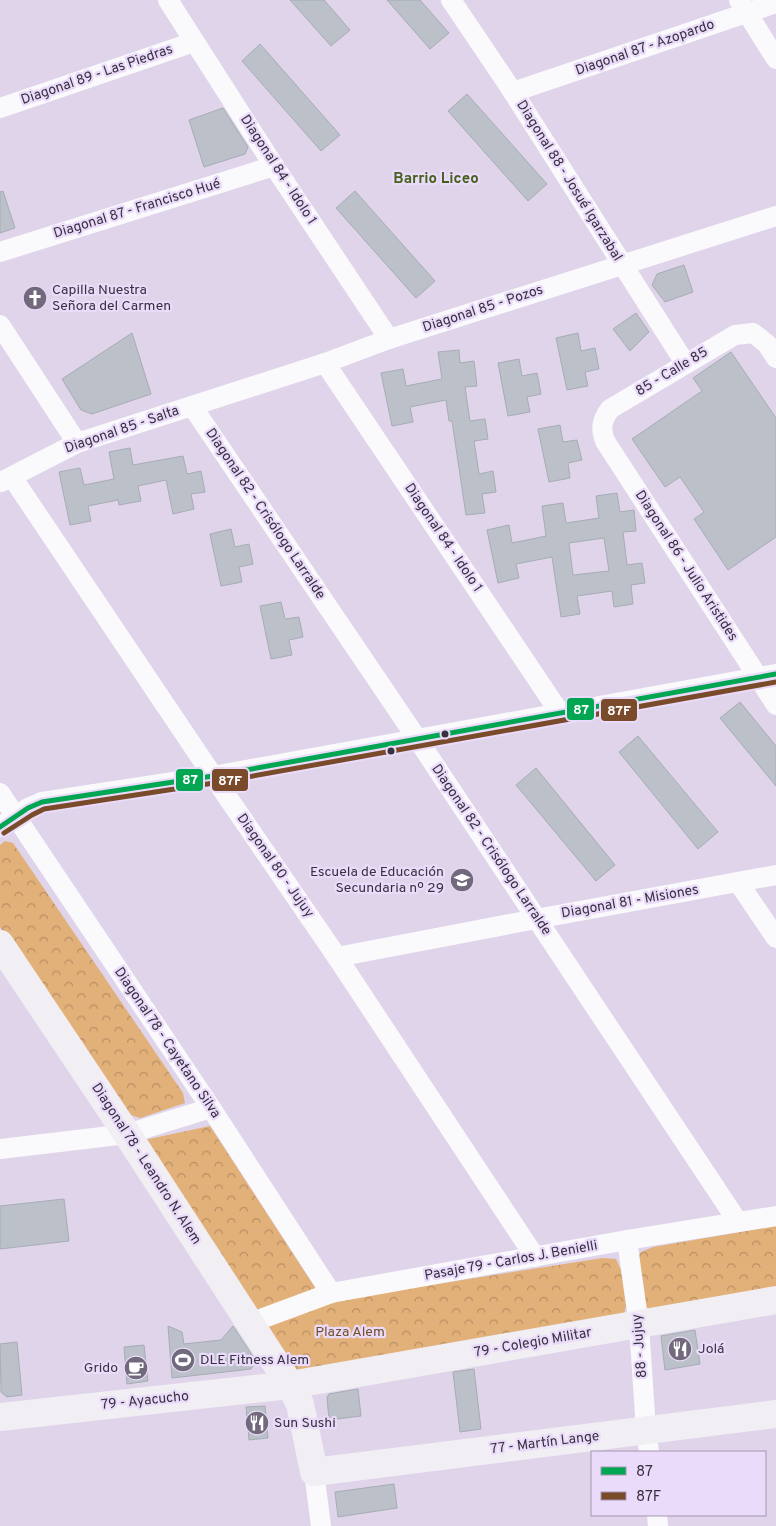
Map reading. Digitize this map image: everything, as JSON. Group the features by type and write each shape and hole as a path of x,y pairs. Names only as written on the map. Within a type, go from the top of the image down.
{"street":[{"name":"Diagonal 84 - Idolo 1","path":"168,0 274,166 389,339"},
{"name":"Diagonal 88 - Josué Igarzabal","path":"452,0 513,92 685,363"},
{"name":"Diagonal 87 - Azopardo","path":"513,92 743,6 776,4"},
{"path":"743,6 776,59"},
{"name":"Diagonal 89 - Las Piedras","path":"0,108 194,42"},
{"name":"Diagonal 87 - Francisco Hué","path":"0,252 274,166"},
{"name":"Diagonal 85 - Pozos","path":"192,406 325,363 389,339 776,216"},
{"path":"0,325 77,443"},
{"name":"85 - Calle 85","path":"602,425 610,409 735,334 753,333 767,344 776,358"},
{"name":"Diagonal 84 - Idolo 1","path":"325,363 560,713"},
{"name":"Diagonal 85 - Salta","path":"6,479 77,443 192,406"},
{"name":"Diagonal 82 - Crisólogo Larralde","path":"192,406 418,740 738,1222"},
{"name":"Diagonal 86 - Julio Aristides","path":"602,425 602,433 606,441 767,676 776,705"},
{"name":"Diagonal 80 - Jujuy","path":"6,479 337,957 536,1258"},
{"path":"7,821 42,802 212,776 767,676"},
{"name":"Diagonal 78 - Cayetano Silva","path":"0,793 7,821 211,1108 331,1293"},
{"name":"Diagonal 81 - Misiones","path":"337,957 776,875"},
{"path":"738,882 776,938"},
{"name":"Diagonal 78 - Leandro N. Alem","path":"0,944 127,1134 290,1386 300,1404 314,1472"},
{"path":"0,1149 127,1134 211,1108"},
{"name":"Pasaje 79 - Carlos J. Benielli","path":"250,1323 331,1293 536,1258 627,1240 776,1216"},
{"name":"88 - Jujuy","path":"627,1240 640,1325 647,1441"},
{"name":"79 - Colegio Militar","path":"290,1386 776,1300"},
{"name":"79 - Ayacucho","path":"0,1418 290,1386"},
{"name":"77 - Martín Lange","path":"314,1472 647,1441 776,1414"},
{"path":"314,1472 321,1526"}],"green space":[{"path":"5,841 13,843 183,1093 185,1103 140,1118 125,1113 0,927 0,845"},
{"name":"Plaza Alem","path":"210,1126 316,1289 256,1314 144,1140"},
{"path":"776,1226 776,1294 649,1311 643,1302 637,1259 641,1252 653,1247"},
{"name":"Plaza Alem","path":"602,1258 616,1259 621,1270 626,1306 623,1318 301,1375 267,1338 269,1324 342,1299"}],"building":[{"path":"290,0 324,0 350,30 331,46"},
{"path":"387,0 420,0 449,33 430,49"},
{"path":"260,44 340,135 321,151 242,61"},
{"path":"467,94 547,184 528,201 448,111"},
{"path":"223,108 248,147 245,154 204,167 189,120"},
{"path":"3,191 15,228 0,233 0,192"},
{"path":"355,191 435,281 416,298 336,208"},
{"path":"684,265 693,292 665,302 652,285 657,274"},
{"path":"636,313 649,332 630,351 613,329"},
{"path":"132,333 151,394 92,414 81,410 62,379"},
{"path":"578,333 581,351 595,348 599,369 585,372 588,386 567,390 556,338"},
{"path":"459,350 460,363 474,361 477,386 465,387 470,421 485,419 488,439 474,441 479,474 493,471 496,492 482,494 485,513 466,515 452,421 449,421 446,400 410,407 413,422 392,426 381,373 403,369 406,386 442,379 438,352"},
{"path":"731,352 776,418 776,537 728,570 694,519 704,512 680,477 665,487 632,439 702,391 693,378"},
{"path":"519,359 522,376 537,373 541,394 527,397 530,412 508,416 498,363"},
{"path":"560,425 563,442 577,440 582,460 568,463 570,478 549,482 538,429"},
{"path":"130,448 133,465 183,456 187,474 201,471 205,492 191,494 194,509 173,514 166,480 138,486 141,501 119,505 118,500 88,506 91,521 70,525 59,472 80,468 84,485 114,479 109,452"},
{"path":"617,493 620,512 634,510 636,531 623,532 627,565 642,563 645,583 631,585 633,604 614,607 612,591 577,596 580,614 561,617 552,557 516,564 519,578 498,583 487,530 509,525 512,543 546,536 542,506 563,503 566,523 599,518 596,496","holes":["604,538 609,571 573,575 569,543"]},
{"path":"231,529 235,547 249,544 253,564 239,567 242,582 221,586 210,534"},
{"path":"281,602 285,619 299,617 303,637 289,640 292,655 271,659 260,606"},
{"path":"740,702 776,746 776,786 720,718"},
{"path":"638,736 718,832 698,849 619,752"},
{"path":"536,768 615,865 596,881 516,785"},
{"path":"64,1199 69,1241 0,1249 0,1206"},
{"path":"168,1326 182,1332 184,1344 221,1340 233,1326 256,1361 251,1369 172,1378"},
{"name":"Jolá","path":"695,1330 700,1364 665,1370 661,1336"},
{"path":"17,1342 22,1395 7,1397 1,1392 0,1344"},
{"path":"144,1345 148,1381 127,1384 124,1347"},
{"path":"474,1369 481,1429 460,1432 453,1372"},
{"path":"358,1389 361,1416 329,1420 327,1397 329,1394"},
{"name":"Sun Sushi","path":"265,1406 268,1438 249,1440 246,1407"},
{"path":"394,1484 397,1508 338,1517 335,1492"}],"transit line":[{"name":"87","path":"0,827 28,808 42,802 213,776 776,674"},
{"name":"87F","path":"4,833 44,809 214,783 776,682"}],"place":[{"name":"Capilla Nuestra Señora del Carmen","path":"35,298"},
{"name":"Escuela de Educación Secundaria nº 29","path":"462,880"},
{"name":"Jolá","path":"680,1349"},
{"name":"DLE Fitness Alem","path":"183,1360"},
{"name":"Grido","path":"136,1368"},
{"name":"Sun Sushi","path":"257,1423"}],"district":[{"name":"Barrio Liceo","path":"436,179"}]}
